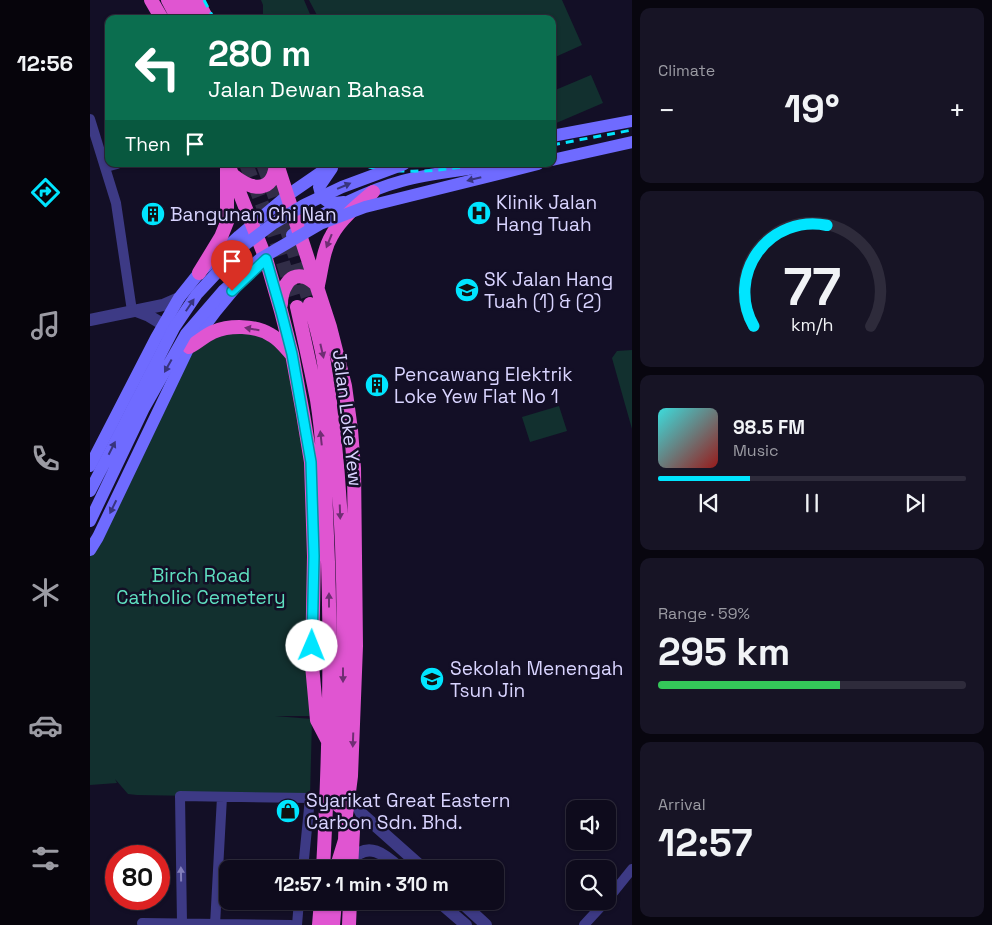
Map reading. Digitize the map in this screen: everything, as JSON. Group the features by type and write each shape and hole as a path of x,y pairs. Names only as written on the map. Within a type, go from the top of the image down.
{"highway":[{"path":"152,0 160,15"},
{"path":"168,0 176,15"},
{"path":"183,0 191,15"},
{"path":"197,0 205,15"},
{"path":"230,168 250,186 259,187 272,180 275,167"},
{"path":"277,167 288,195 330,327 345,386 351,430 354,468 356,614 351,776 345,840 336,860"},
{"path":"230,168 266,259 281,311 292,354 311,462 314,556 312,665 317,720 329,743"},
{"path":"199,273 221,237 227,222 230,168"},
{"path":"318,286 325,252 332,232 373,192"},
{"path":"281,311 283,290 292,278 306,277 318,286"},
{"name":"Jalan Loke Yew","path":"332,860 328,570 324,474 317,401 303,305 324,360 339,478 343,680 332,860"},
{"path":"189,347 214,332 235,327 255,329 270,334 292,354"},
{"path":"351,776 354,799 351,860"},
{"path":"319,925 320,910"},
{"path":"333,925 334,910"},
{"path":"349,925 350,910"}],"main road":[{"path":"556,135 632,121"},
{"path":"587,130 591,144"},
{"path":"556,151 632,135"},
{"path":"556,159 632,142"},
{"path":"90,466 179,298 199,273 288,195 330,167"},
{"path":"332,167 319,187 320,195 327,202 351,201"},
{"path":"90,491 174,328 197,294 220,268 246,244 274,223 304,205 342,187 396,167"},
{"path":"90,550 189,347 232,291 299,229 351,201 403,180 480,167"},
{"path":"90,521 144,408 186,334 224,290 260,259 320,224 365,207 526,167"}],"street":[{"path":"90,119 105,164"},
{"path":"106,167 119,219 134,311"},
{"path":"90,320 163,305 179,298"},
{"path":"134,311 149,316 164,325"},
{"path":"182,923 180,796 310,798 303,860"},
{"path":"215,924 222,797"},
{"path":"354,799 361,813 414,860"},
{"path":"389,858 382,848 383,844 387,843 398,846"},
{"path":"354,860 357,854 366,850 381,853 389,858"},
{"path":"616,889 632,869"},
{"path":"297,925 298,910"},
{"path":"448,910 466,925"},
{"path":"470,910 486,925"},
{"path":"584,925 598,910"},
{"path":"142,922 291,925"}],"green space":[{"path":"261,0 304,0 310,15 263,15"},
{"path":"309,0 562,0 582,45 556,57 556,15 317,15"},
{"path":"591,75 603,103 556,123 556,90"},
{"name":"Birch Road Catholic Cemetery","path":"243,328 276,339 292,354 305,444 308,517 310,716 275,716 312,719 310,798 137,795 128,794 115,779 117,783 90,785 90,544 179,369 206,337"},
{"path":"632,350 632,429 612,358 617,351"},
{"path":"559,406 567,431 530,442 522,417"}],"tunnel":[{"path":"247,167 274,234 297,307"},
{"path":"264,167 286,227 310,304"}],"railway":[{"path":"204,0 212,15"},
{"path":"556,144 632,130"},
{"path":"371,167 402,171 460,167"}],"place":[{"name":"Klinik Jalan Hang Tuah","path":"479,213"},
{"name":"Bangunan Chi Nan","path":"153,214"},
{"name":"SK Jalan Hang Tuah (1) & (2)","path":"467,290"},
{"name":"Pencawang Elektrik Loke Yew Flat No 1","path":"377,385"},
{"name":"Sekolah Menengah Tsun Jin","path":"432,679"},
{"name":"Syarikat Great Eastern Carbon Sdn. Bhd.","path":"288,811"}],"route":[{"path":"232,291 266,259 292,354 311,462 314,556 312,646"}]}
